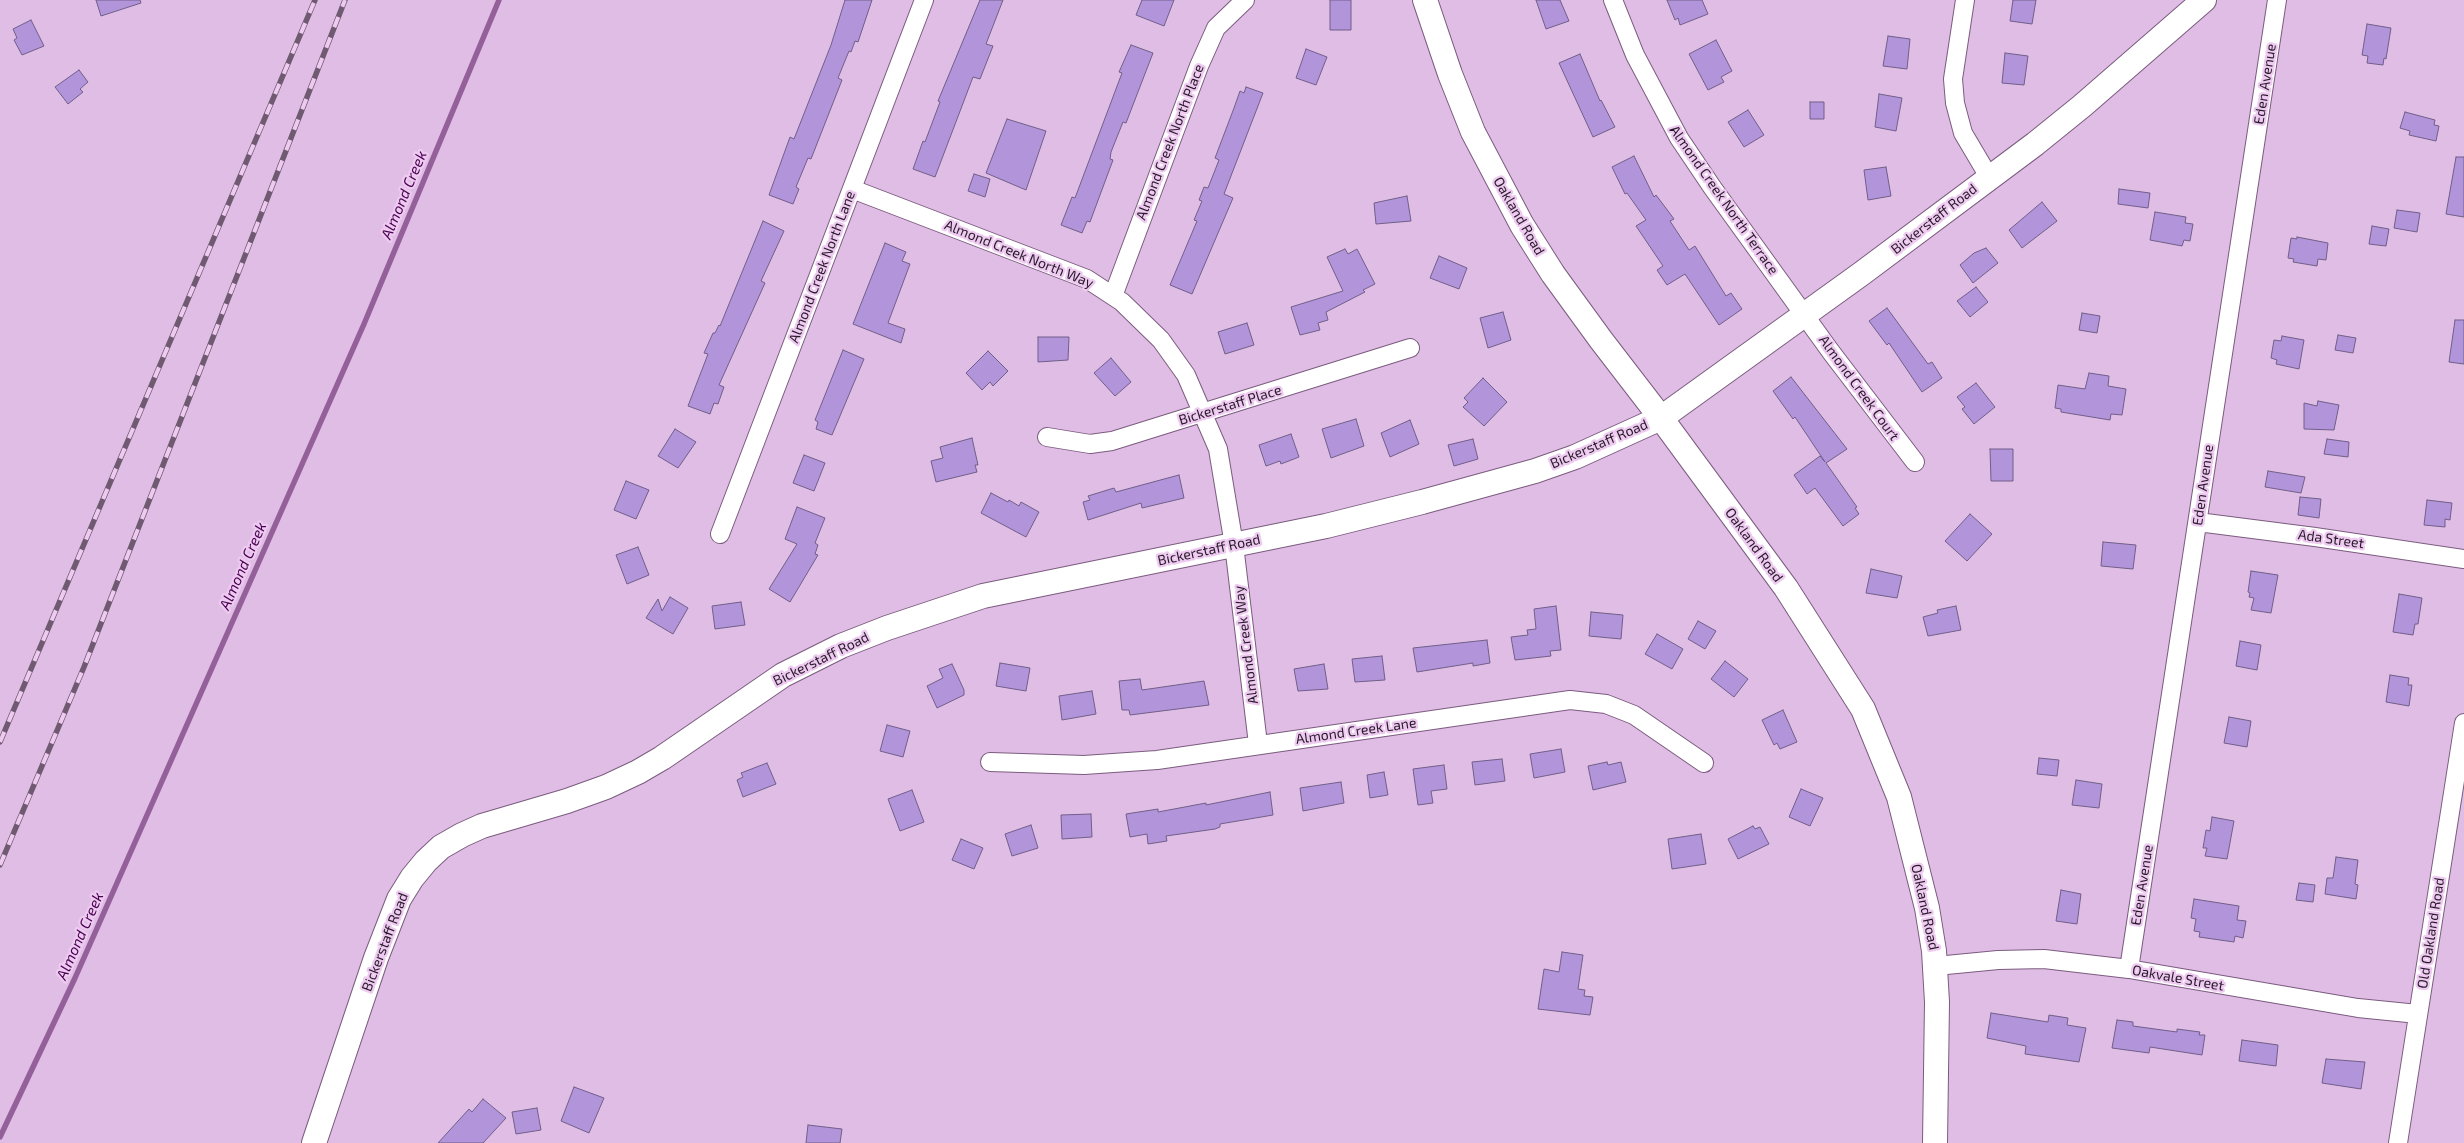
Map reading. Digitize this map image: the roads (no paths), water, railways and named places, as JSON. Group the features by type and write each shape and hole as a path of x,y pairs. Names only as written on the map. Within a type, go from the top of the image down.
{"street":[{"name":"Almond Creek North Lane","path":"720,534 924,0"},
{"name":"Almond Creek North Place","path":"1112,296 1199,66 1216,28 1245,0"},
{"name":"Oakland Road","path":"1425,0 1450,74 1473,132 1522,225 1569,296 1786,588 1863,709 1899,797 1927,908 1936,966 1938,1002 1935,1143"},
{"name":"Almond Creek North Terrace","path":"1613,0 1635,55 1679,138 1712,187 1805,314"},
{"path":"1965,0 1953,79 1955,102 1963,134 1989,177"},
{"name":"Bickerstaff Road","path":"314,1143 376,958 399,899 412,878 442,847 482,826 567,801 606,787 638,772 662,758 783,675 841,646 887,628 983,596 1326,526 1535,471 1575,457 1661,418 1805,314 2082,106 2204,0"},
{"name":"Eden Avenue","path":"2129,970 2277,0"},
{"name":"Almond Creek North Way","path":"852,189 1087,279 1112,296 1146,324 1161,340 1186,375 1218,449 1234,545"},
{"name":"Almond Creek Court","path":"1805,314 1915,462"},
{"name":"Bickerstaff Place","path":"1047,438 1090,444 1112,441 1410,348"},
{"name":"Ada Street","path":"2198,522 2315,536 2464,559"},
{"name":"Almond Creek Way","path":"1234,545 1258,744"},
{"name":"Almond Creek Lane","path":"990,762 1084,765 1157,760 1570,700 1606,704 1634,714 1704,763"},
{"name":"Old Oakland Road","path":"2398,1143 2464,722"},
{"name":"Oakvale Street","path":"1936,966 1998,960 2044,959 2129,970 2358,1008 2418,1014"}],"waterway":[{"name":"Almond Creek","path":"0,1137 75,978 364,324 499,0"}],"railway":[{"path":"0,742 315,0"},
{"path":"0,865 84,667 345,0"}]}
